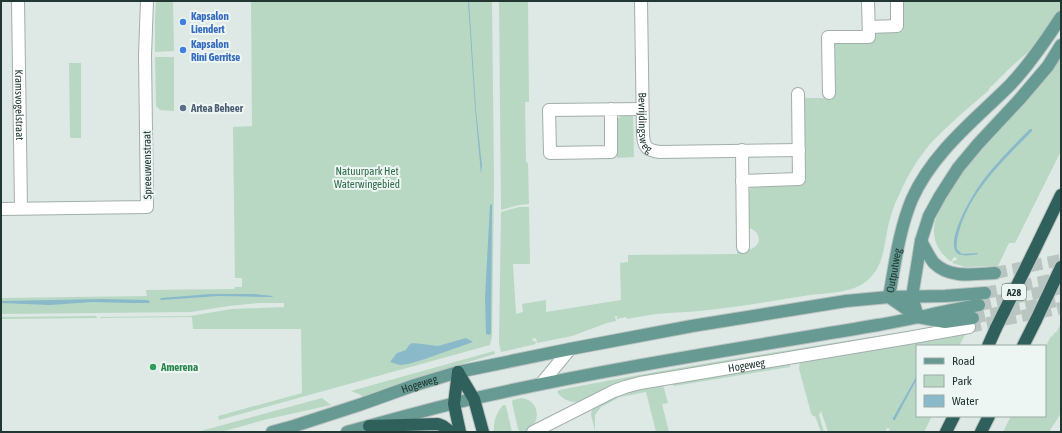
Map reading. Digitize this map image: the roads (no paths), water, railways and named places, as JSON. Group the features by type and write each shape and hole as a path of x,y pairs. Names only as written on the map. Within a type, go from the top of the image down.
{"highway":[{"name":"A28","path":"988,345 1061,195"},
{"path":"1024,345 1061,267"},
{"path":"458,372 474,399 483,432"},
{"path":"458,372 454,404 460,432"},
{"path":"946,432 954,417"},
{"path":"981,432 988,417"},
{"path":"369,426 438,424 451,432"}],"main road":[{"name":"Outputweg","path":"918,317 889,297 897,253 906,216 912,199 935,161 949,144 1011,83 1038,51 1061,17"},
{"name":"Outputweg","path":"918,317 912,297 921,241 930,216 940,196 958,168 1048,66 1061,45"},
{"path":"921,241 934,262 939,267 953,273 961,274 995,273"},
{"name":"Hogeweg","path":"272,432 458,372 570,349 692,326 846,301 889,297 945,296 985,293"},
{"name":"Hogeweg","path":"347,432 474,399 540,384 980,305"},
{"name":"Hogeweg","path":"918,317 945,322 971,322"}],"street":[{"name":"Kramsvogelstraat","path":"18,1 21,208"},
{"name":"Spreeuwenstraat","path":"1,209 147,207 147,1"},
{"name":"Bevrijdingsweg","path":"641,1 643,140 645,146 649,150 660,152 799,150"},
{"path":"829,93 828,37 869,37 868,1"},
{"path":"869,27 897,26 897,1"},
{"path":"742,181 799,179 798,94"},
{"path":"611,109 611,152 550,153 549,110 611,109 642,109"},
{"path":"742,150 743,247"},
{"name":"Hogeweg","path":"533,432 614,391 640,383 894,340 971,322"},
{"path":"540,384 570,349"}],"water":[{"path":"468,1 476,110 482,166 481,174 475,108"},
{"path":"1030,129 1032,129 1032,131 1000,164 981,187 960,228 957,249 962,254 978,254 962,255 957,253 954,247 954,238 957,227 968,204 989,172"},
{"path":"491,204 491,333 489,335 486,334 485,298"},
{"path":"211,294 253,294 273,296 219,296 160,299"},
{"path":"103,299 148,300 150,302 93,302 50,305 1,303 1,301"},
{"path":"466,338 473,342 408,364 400,365 390,362 397,353 406,350 412,343 438,346"},
{"path":"916,377 916,381 895,420 893,420"}],"tunnel":[{"path":"995,273 1061,260"},
{"path":"985,293 1061,278"},
{"path":"979,305 1061,288"},
{"path":"973,318 1061,300"},
{"path":"969,327 1061,308"}],"place":[{"name":"Kapsalon Liendert","path":"183,22"},
{"name":"Kapsalon Rini Gerritse","path":"183,50"},
{"name":"Artea Beheer","path":"183,108"},
{"name":"Amerena","path":"153,367"}],"park label":[{"name":"Natuurpark Het Waterwingebied","path":"367,177"}]}
